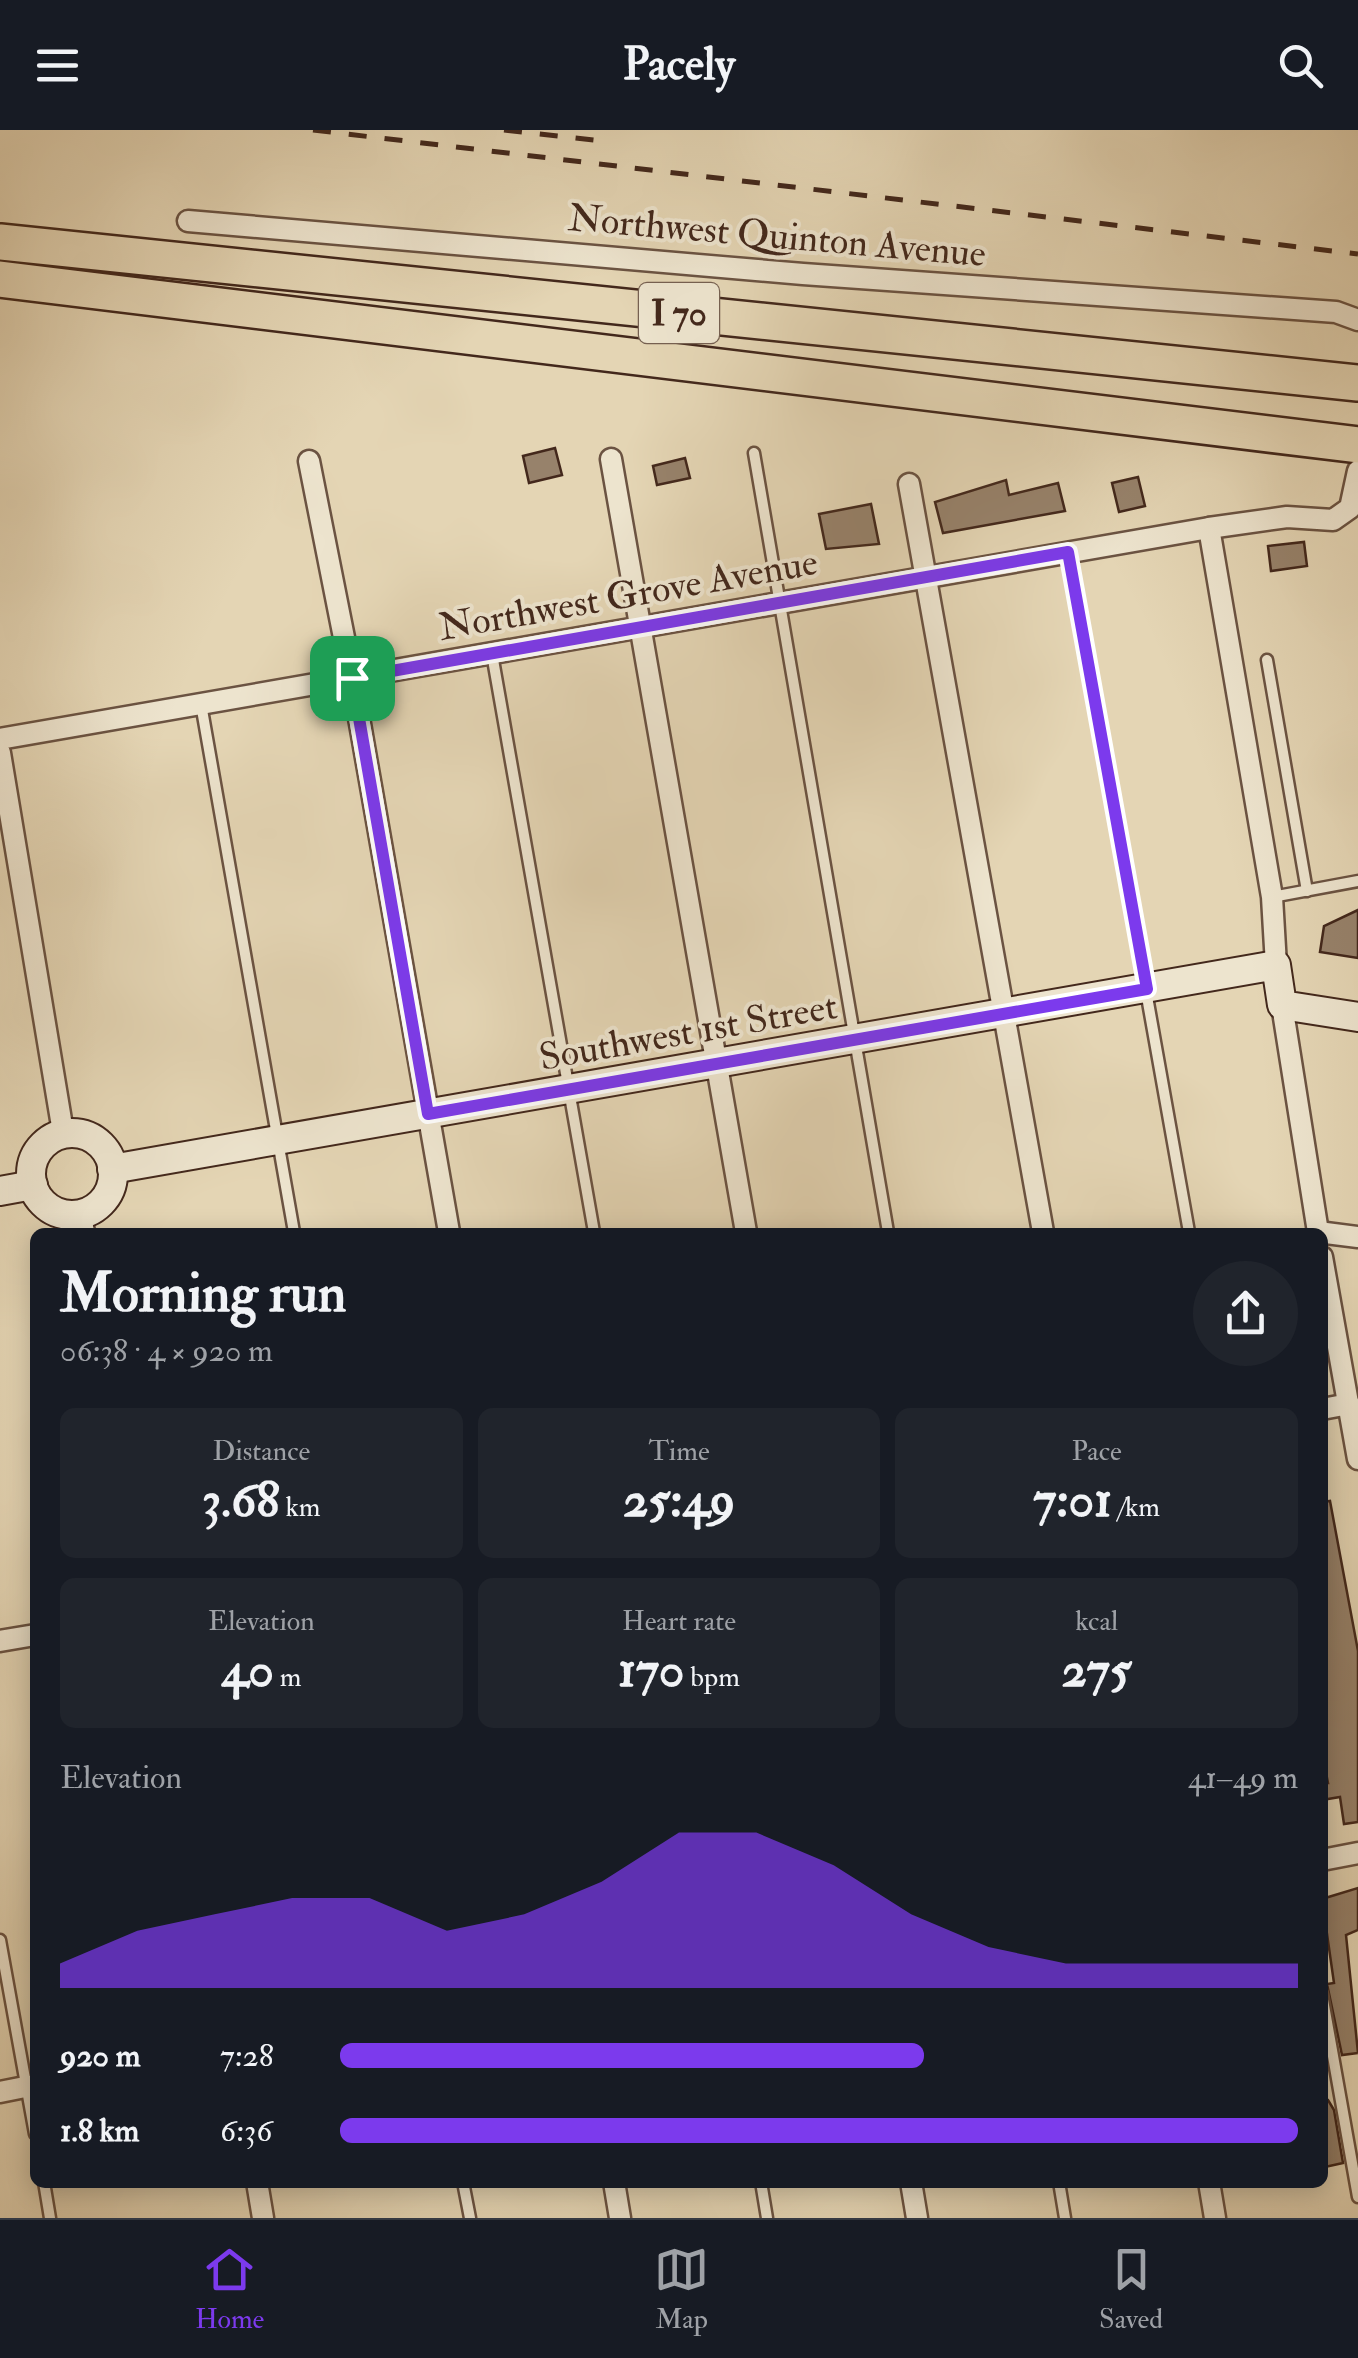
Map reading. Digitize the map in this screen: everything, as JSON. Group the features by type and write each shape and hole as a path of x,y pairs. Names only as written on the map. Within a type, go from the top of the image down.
{"highway":[{"name":"I 70","path":"0,242 1358,383"},
{"name":"I 70","path":"0,279 1358,445"}],"street":[{"name":"Northwest Quinton Avenue","path":"188,221 803,274 1336,312 1358,320"},
{"path":"611,459 745,1228"},
{"path":"309,461 352,678 447,1228"},
{"path":"1317,1228 1276,965 1272,897 1209,528 1287,517 1324,522 1352,514 1358,471"},
{"path":"909,484 1042,1228"},
{"name":"Northwest Grove Avenue","path":"0,739 1209,528"},
{"path":"0,753 63,1132"},
{"name":"Southwest 1st Street","path":"112,1170 1276,965"},
{"path":"1282,1005 1358,1017"},
{"path":"63,1132 96,1141 112,1170 105,1198 82,1224 40,1199 33,1185 35,1157 48,1140 63,1132"},
{"path":"0,1191 33,1185"},
{"path":"1328,1233 1358,1237"},
{"path":"1328,1290 1358,1456"},
{"path":"1328,1408 1349,1404"},
{"path":"0,1641 30,1637"},
{"path":"1328,1859 1358,1853"},
{"path":"0,2092 30,2086"},
{"path":"258,2188 263,2218"},
{"path":"615,2188 620,2218"},
{"path":"912,2188 917,2218"},
{"path":"1210,2188 1216,2218"}],"lane":[{"path":"754,453 887,1228"},
{"path":"1068,552 1188,1228"},
{"path":"492,654 593,1228"},
{"path":"1267,660 1307,891"},
{"path":"201,704 293,1228"},
{"path":"1272,897 1358,882"},
{"path":"0,1940 30,2081"},
{"path":"1328,2028 1358,2197"},
{"path":"45,2188 50,2218"},
{"path":"465,2188 470,2218"},
{"path":"762,2188 767,2218"},
{"path":"1060,2188 1065,2218"}],"building":[{"path":"555,448 562,475 529,483 523,456"},
{"path":"685,458 690,478 657,485 653,466"},
{"path":"1138,477 1145,506 1119,512 1112,483"},
{"path":"1006,480 1009,495 1058,483 1065,511 943,533 935,502"},
{"path":"871,504 879,544 826,549 819,514"},
{"path":"1304,542 1307,566 1271,571 1268,546"},
{"path":"1358,910 1358,958 1320,952 1324,926"},
{"path":"1328,1501 1358,1651 1358,1822 1344,1824 1340,1797 1328,1799"},
{"path":"1358,1888 1358,1930 1346,1935 1358,2053 1342,2055 1328,1989 1328,1984 1334,1983 1328,1941 1328,1897"},
{"path":"1328,2100 1334,2110 1343,2163 1328,2166"}],"railway":[{"path":"313,130 1358,254"},
{"path":"504,130 603,141"}],"route":[{"path":"1068,552 1147,989 428,1114 352,678 1068,552"}]}
